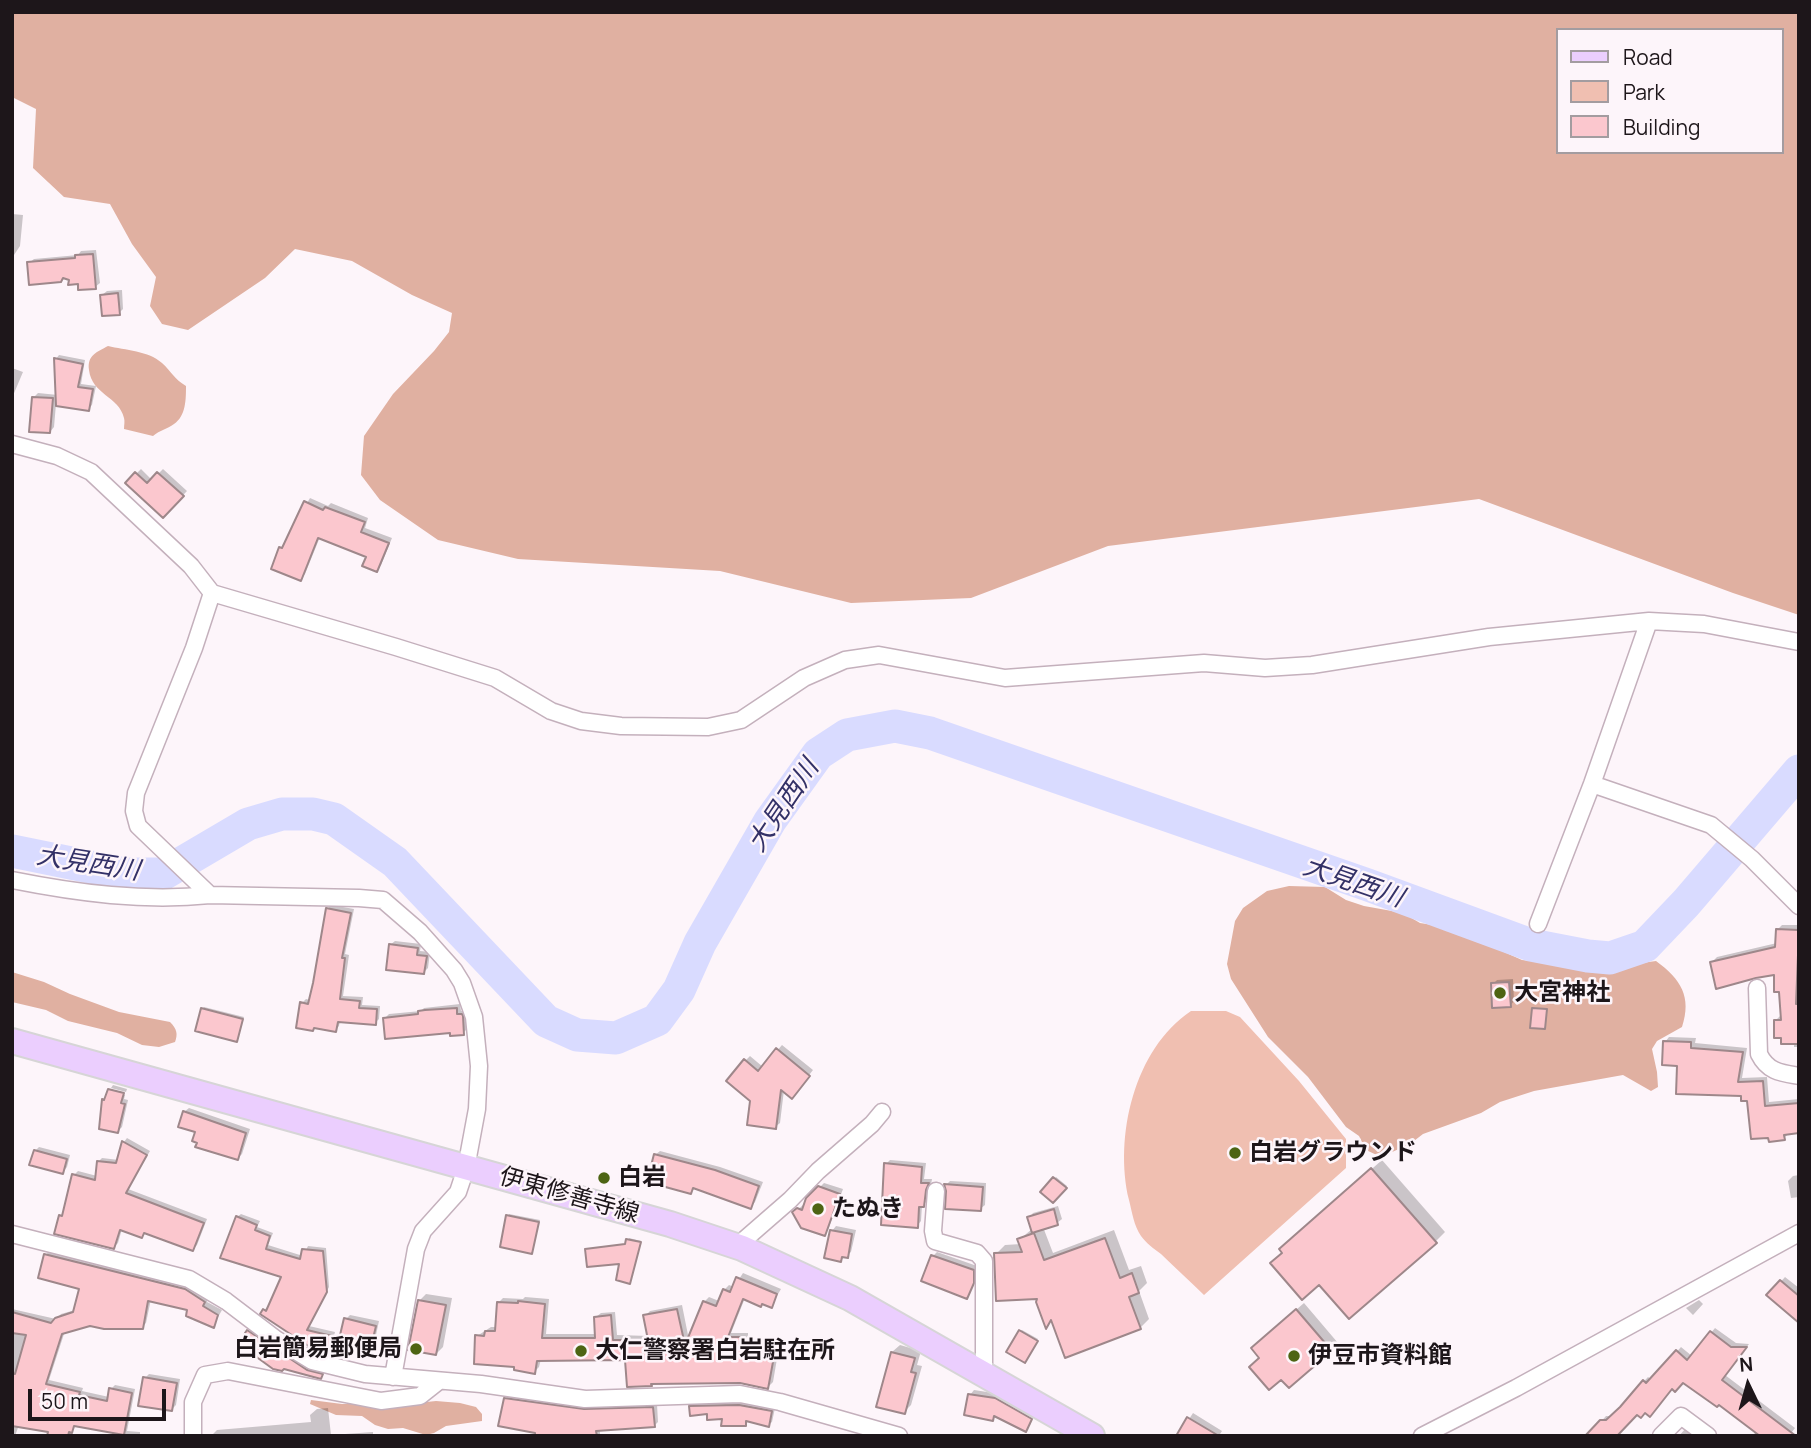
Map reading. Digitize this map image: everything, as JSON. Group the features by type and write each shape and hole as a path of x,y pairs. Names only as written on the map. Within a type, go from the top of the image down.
{"main road":[{"name":"伊東修善寺線","path":"12,1041 670,1224 736,1247 850,1298 1092,1436"}],"street":[{"path":"12,444 57,456 91,472 191,566 212,593 495,678 551,711 581,721 621,726 708,727 741,720 804,678 845,660 879,655 1005,678 1204,663 1265,668 1312,665 1489,637 1650,621 1704,624 1799,642"},
{"path":"207,892 149,839 138,826 134,811 136,793 194,648 212,593"},
{"path":"1538,924 1592,784 1650,621"},
{"path":"1592,784 1711,825 1752,859 1799,906"},
{"path":"12,880 121,896 183,898 207,892 383,900 420,932 454,970 462,983 474,1017 479,1066 477,1110 466,1168 458,1192 423,1231 416,1249 393,1377"},
{"path":"1757,988 1759,1055 1764,1064 1774,1072 1799,1076"},
{"path":"736,1247 873,1124 882,1112"},
{"path":"936,1191 933,1231 935,1241 977,1253 984,1261 984,1374"},
{"path":"1422,1436 1516,1388 1799,1233"},
{"path":"12,1234 189,1279 226,1301 276,1339 312,1361 365,1374 585,1399 740,1394 780,1402 899,1436"},
{"path":"193,1436 193,1402 205,1376 228,1371 381,1401 420,1396 439,1381"},
{"path":"1661,1436 1681,1416 1707,1436"}],"green space":[{"name":"白岩グラウンド","path":"1191,1011 1226,1011 1240,1017 1299,1081 1346,1139 1346,1168 1204,1295 1141,1236 1129,1200 1125,1175 1127,1123 1142,1071 1171,1027"}],"shaded area":[{"path":"12,12 1799,12 1799,615 1479,499 1108,546 971,598 851,603 720,571 518,559 438,540 380,500 361,475 364,436 393,394 449,332 452,313 412,295 352,261 295,249 265,278 188,330 162,324 150,306 156,277 132,244 110,204 64,197 33,168 36,109 12,97"},
{"path":"108,346 144,353 157,359 186,386 184,407 178,421 153,436 124,429 121,411 95,385 89,370 91,357"},
{"path":"1289,886 1325,887 1346,900 1364,906 1403,913 1420,923 1464,930 1484,943 1522,960 1598,969 1656,961 1678,982 1686,1007 1682,1027 1657,1041 1652,1049 1658,1087 1651,1091 1623,1075 1534,1091 1423,1134 1410,1144 1381,1157 1366,1150 1359,1136 1346,1127 1308,1077 1268,1037 1231,979 1227,964 1235,921 1243,908 1267,891"},
{"path":"12,972 119,1012 170,1022 176,1032 175,1042 159,1047 142,1045 117,1033 68,1021 46,1010 12,1002"},
{"path":"311,1400 342,1404 408,1404 436,1401 460,1403 476,1407 482,1414 482,1421 446,1426 426,1435 403,1428 388,1429 375,1425 362,1416 336,1415 310,1404"}],"building":[{"path":"93,254 96,289 78,290 78,284 68,285 69,280 63,278 61,282 29,285 27,262"},
{"path":"118,293 120,315 102,316 100,295"},
{"path":"54,358 83,364 78,387 93,389 89,411 56,406"},
{"path":"32,397 53,398 50,433 29,432"},
{"path":"135,472 147,483 157,472 184,496 163,518 125,483"},
{"path":"304,501 323,510 325,507 365,522 361,532 389,543 377,572 362,566 366,557 318,538 301,581 271,569 279,547 282,548"},
{"path":"326,908 351,913 342,958 345,958 340,999 360,1001 359,1008 377,1009 376,1025 338,1022 336,1032 296,1028 300,1002 308,1004"},
{"path":"1776,929 1799,930 1796,1004 1799,1004 1799,1044 1781,1044 1781,1038 1774,1038 1774,1020 1781,1020 1779,992 1774,992 1774,975 1716,989 1710,962 1775,947"},
{"path":"389,944 418,948 417,955 427,956 424,974 386,970"},
{"path":"1509,982 1511,1007 1492,1008 1491,983"},
{"path":"201,1008 243,1019 237,1042 195,1031"},
{"path":"457,1008 457,1014 463,1016 464,1035 450,1036 450,1033 385,1039 383,1018 418,1014 418,1011 425,1010"},
{"path":"1532,1008 1547,1009 1545,1029 1530,1028"},
{"path":"1663,1041 1691,1042 1691,1048 1743,1052 1738,1082 1763,1081 1765,1106 1799,1103 1799,1133 1784,1135 1785,1140 1769,1142 1768,1138 1751,1139 1747,1101 1741,1101 1741,1096 1676,1094 1677,1066 1662,1065"},
{"path":"776,1048 810,1076 792,1099 781,1090 776,1129 747,1125 750,1101 726,1081 744,1059 758,1071"},
{"path":"108,1089 124,1093 121,1103 125,1104 118,1133 99,1129 102,1099 104,1100"},
{"path":"183,1111 246,1133 238,1160 195,1147 197,1143 192,1141 195,1132 178,1127"},
{"path":"122,1141 147,1155 126,1193 204,1223 193,1251 144,1233 142,1238 120,1230 114,1249 54,1234 59,1215 62,1216 72,1174 95,1180 97,1161 116,1163"},
{"path":"34,1150 67,1159 63,1174 29,1165"},
{"path":"654,1154 715,1170 759,1186 751,1209 693,1188 691,1194 647,1182"},
{"path":"884,1163 922,1167 921,1183 929,1183 924,1207 919,1207 918,1228 881,1225"},
{"path":"1371,1168 1437,1243 1349,1319 1319,1285 1302,1300 1270,1263 1282,1253 1279,1249"},
{"path":"1053,1177 1067,1188 1053,1203 1040,1192"},
{"path":"944,1184 983,1187 981,1211 945,1209"},
{"path":"818,1186 840,1194 825,1236 801,1228 792,1212 797,1208 802,1210 806,1198"},
{"path":"1054,1209 1058,1225 1032,1233 1027,1217"},
{"path":"506,1215 539,1222 532,1254 500,1247"},
{"path":"236,1216 257,1225 255,1230 270,1236 266,1249 300,1259 302,1249 323,1251 327,1292 307,1330 332,1336 328,1354 316,1351 260,1314 263,1309 266,1311 281,1277 220,1258"},
{"path":"830,1230 852,1234 848,1258 842,1257 841,1262 824,1258"},
{"path":"1034,1233 1044,1260 1105,1238 1120,1278 1132,1273 1139,1293 1129,1297 1141,1329 1065,1358 1051,1320 1046,1329 1037,1299 996,1301 994,1253 1022,1252 1017,1239"},
{"path":"626,1239 641,1242 630,1284 616,1280 619,1264 587,1267 585,1249 625,1244"},
{"path":"44,1254 185,1289 205,1302 203,1306 218,1315 214,1328 186,1316 187,1310 148,1301 143,1329 104,1329 90,1326 62,1334 46,1384 107,1401 109,1388 132,1393 124,1435 74,1426 68,1436 47,1436 48,1432 12,1426 12,1373 15,1374 26,1335 12,1333 12,1312 51,1323 55,1318 73,1312 79,1289 38,1278"},
{"path":"931,1255 974,1270 974,1283 967,1299 921,1281"},
{"path":"736,1277 777,1294 772,1308 762,1304 761,1307 743,1299 728,1337 744,1337 744,1345 775,1351 768,1389 740,1383 651,1384 652,1386 627,1387 625,1360 537,1361 535,1374 514,1370 514,1367 474,1364 475,1335 484,1336 485,1331 495,1331 497,1302 545,1304 542,1338 595,1338 594,1317 611,1315 613,1340 648,1340 643,1315 677,1309 685,1345 703,1301 716,1306 723,1289 730,1292"},
{"path":"1780,1280 1799,1296 1799,1323 1766,1295"},
{"path":"418,1300 446,1305 436,1355 408,1350"},
{"path":"1296,1309 1332,1351 1289,1388 1281,1380 1269,1390 1249,1367 1259,1358 1251,1348"},
{"path":"344,1318 376,1326 369,1355 337,1348"},
{"path":"247,1330 307,1370 323,1374 321,1379 284,1369 273,1369 251,1353 256,1346 243,1336"},
{"path":"1019,1330 1038,1341 1025,1363 1006,1352"},
{"path":"1710,1331 1731,1347 1747,1347 1722,1380 1796,1436 1760,1436 1719,1405 1717,1407 1683,1383 1675,1392 1672,1389 1650,1417 1645,1413 1641,1418 1637,1415 1617,1436 1585,1436 1600,1420 1606,1420 1620,1407 1643,1380 1646,1383 1676,1350 1687,1360"},
{"path":"891,1352 915,1358 911,1372 916,1373 905,1414 876,1407"},
{"path":"143,1377 177,1383 172,1411 138,1406"},
{"path":"968,1394 995,1398 1032,1419 1026,1432 994,1416 993,1421 964,1415"},
{"path":"504,1398 584,1409 653,1407 655,1427 596,1431 597,1436 535,1436 535,1433 498,1426"},
{"path":"739,1405 772,1411 769,1427 746,1421 746,1426 721,1426 722,1419 707,1420 707,1414 690,1416 689,1406"},
{"path":"1187,1417 1219,1436 1176,1436"}],"waterway":[{"name":"大見西川","path":"12,851 125,874 163,874 248,824 282,814 313,814 334,819 395,862 546,1021 577,1035 616,1038 657,1020 679,990 700,943 770,821 818,754 847,735 895,726 930,733 1368,885 1531,945 1610,958 1645,946 1686,903 1799,771"}],"place":[{"name":"大宮神社","path":"1500,993"},
{"name":"白岩グラウンド","path":"1235,1153"},
{"name":"白岩","path":"604,1178"},
{"name":"たぬき","path":"818,1209"},
{"name":"白岩簡易郵便局","path":"416,1349"},
{"name":"大仁警察署白岩駐在所","path":"581,1351"},
{"name":"伊豆市資料館","path":"1294,1356"}]}
